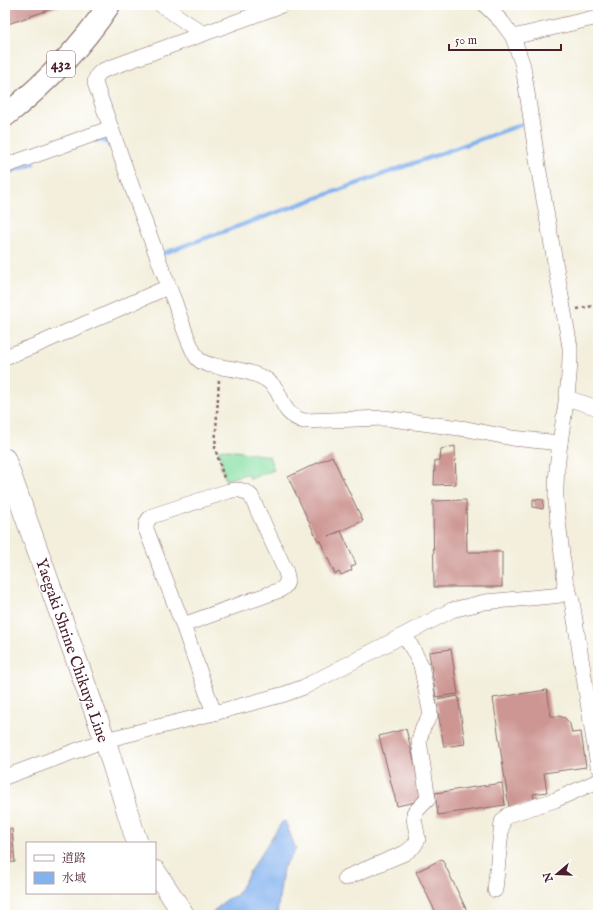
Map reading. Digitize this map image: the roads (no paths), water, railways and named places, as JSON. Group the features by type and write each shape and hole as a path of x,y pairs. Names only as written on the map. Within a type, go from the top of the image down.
{"highway":[{"name":"432","path":"5,116 30,96 65,61 109,5"}],"main road":[{"name":"Yaegaki Shrine Chikuya Line","path":"5,459 105,740 138,842"},
{"path":"156,873 184,915"}],"street":[{"path":"161,5 202,33"},
{"path":"282,5 104,70 96,77 95,83 168,287 194,353 202,362 257,375 268,380 275,387 284,406 290,414 296,419 304,421 384,418 467,429 512,438 560,443"},
{"path":"485,5 502,22 513,38 523,66 538,166 570,347 567,398 560,443 556,497 559,533 566,582 572,601 598,766"},
{"path":"513,38 598,17"},
{"path":"5,166 111,128"},
{"path":"5,357 39,344 168,287"},
{"path":"567,398 598,408"},
{"path":"183,625 280,590 285,587 287,583 288,578 286,572 247,492 240,490 229,491 152,516 148,519 146,524 146,529 183,625 214,713"},
{"path":"5,777 105,740 285,694 304,687 452,610 485,602 560,595 564,591 566,582"},
{"path":"345,878 405,853 414,846 418,839 414,814 428,799 419,741 423,727 430,716 430,710 421,666 404,635"},
{"path":"495,890 502,822 504,819 508,815 548,803 598,781"}],"water":[{"path":"285,821 296,849 283,868 277,915 211,915 225,900 237,895 250,871 282,822"}],"waterway":[{"path":"164,253 520,125"},
{"path":"95,141 99,140 108,142 109,146"},
{"path":"5,174 33,164"}]}
